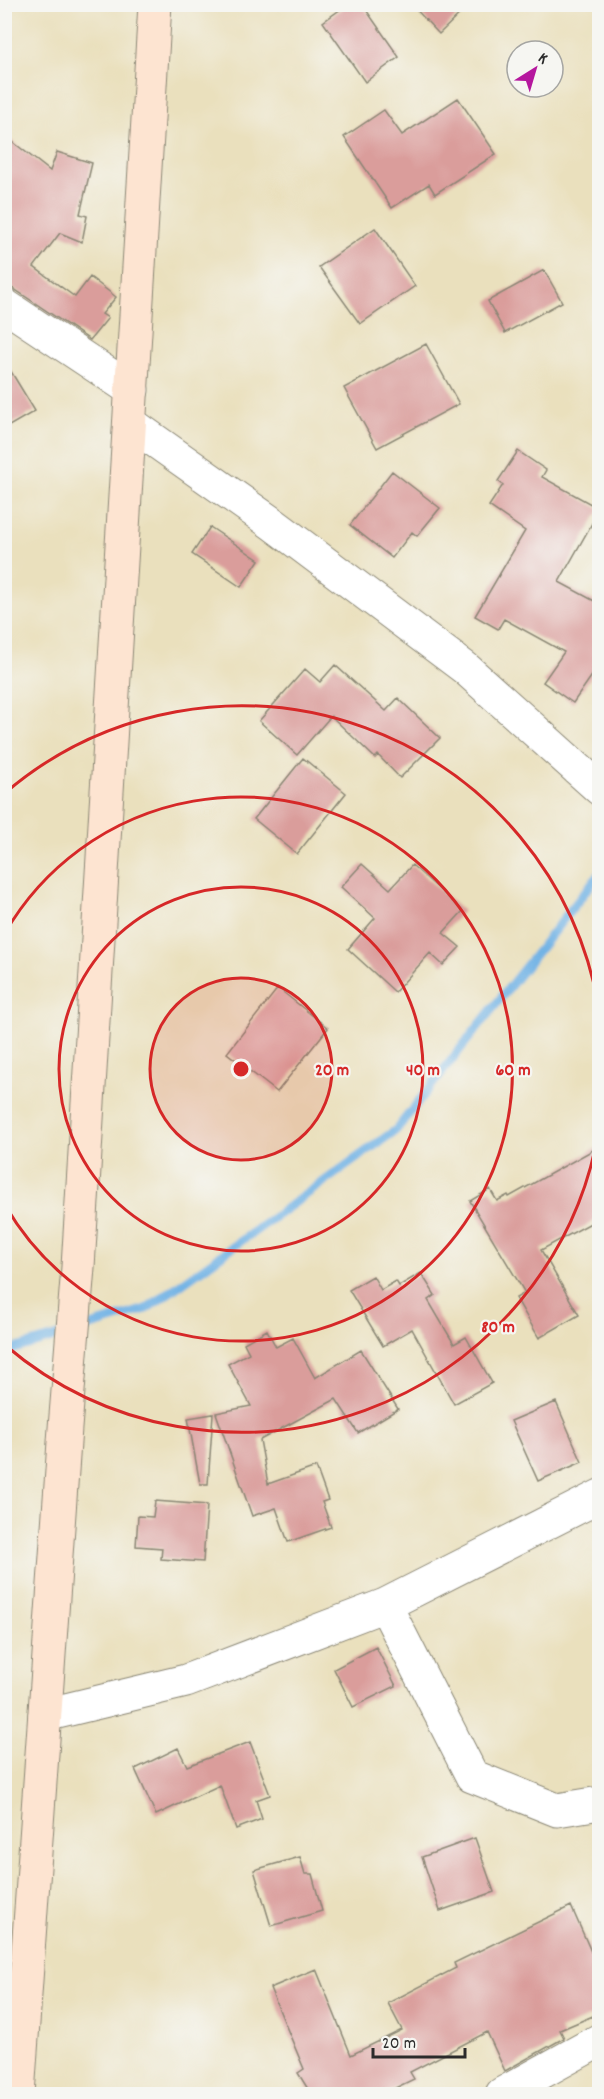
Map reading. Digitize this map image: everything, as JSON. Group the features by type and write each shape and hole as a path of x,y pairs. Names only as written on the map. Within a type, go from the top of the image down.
{"main road":[{"path":"18,2094 78,1267 155,4"}],"street":[{"path":"4,305 132,390"},
{"path":"130,423 273,524 465,668 594,785"},
{"path":"45,1715 186,1681 385,1605 600,1496"},
{"path":"385,1605 472,1776 557,1810 600,1803"},
{"path":"517,2091 600,2040"}],"building":[{"path":"348,4 362,4 399,57 365,82 323,22"},
{"path":"411,4 470,4 439,34"},
{"path":"458,98 496,154 435,194 429,184 392,208 344,137 384,110 402,135"},
{"path":"4,135 50,171 57,152 92,163 80,214 87,216 82,242 60,233 34,267 75,297 90,277 116,297 102,314 108,318 90,340 14,289 4,286"},
{"path":"375,228 415,286 360,324 319,267"},
{"path":"544,270 562,302 505,333 488,301"},
{"path":"426,344 459,404 377,448 344,388"},
{"path":"4,360 35,411 4,429"},
{"path":"518,451 546,470 542,477 600,509 559,582 600,604 600,664 573,703 543,682 564,652 504,619 498,629 475,616 525,531 489,506 503,485 498,481"},
{"path":"392,471 440,508 417,536 412,532 392,558 350,525"},
{"path":"210,527 259,560 241,587 192,554"},
{"path":"335,665 386,711 398,698 440,738 400,778 378,755 375,758 331,716 297,755 259,721 305,669 320,682"},
{"path":"303,758 346,793 297,854 254,819"},
{"path":"362,864 390,889 412,865 463,911 443,933 460,947 443,965 430,953 395,992 348,949 375,918 341,887"},
{"path":"278,988 328,1028 277,1092 227,1053"},
{"path":"600,1146 600,1218 541,1250 579,1315 539,1338 516,1298 525,1293 470,1201 490,1189 497,1201 508,1195 509,1197"},
{"path":"421,1273 435,1295 428,1300 454,1344 466,1337 492,1383 454,1404 412,1329 383,1346 349,1290 373,1276 381,1290 396,1281 399,1286"},
{"path":"267,1330 276,1347 293,1338 315,1378 361,1350 398,1409 358,1433 336,1399 260,1440 268,1484 316,1467 328,1500 322,1502 331,1527 288,1542 276,1508 252,1516 216,1413 251,1406 228,1364 249,1353 244,1343"},
{"path":"556,1402 582,1462 538,1481 511,1421"},
{"path":"213,1414 208,1484 200,1484 188,1418"},
{"path":"155,1501 207,1505 203,1562 161,1559 162,1548 136,1546 138,1516 153,1517"},
{"path":"376,1647 396,1686 353,1707 334,1669"},
{"path":"250,1742 270,1795 256,1800 262,1819 236,1829 220,1785 156,1815 135,1769 178,1748 187,1766"},
{"path":"475,1838 494,1892 440,1911 422,1857"},
{"path":"300,1857 305,1874 312,1874 322,1911 271,1926 254,1870"},
{"path":"571,1906 600,1972 600,2013 560,2030 564,2038 505,2071 487,2032 410,2072 414,2079 383,2094 311,2094 298,2073 304,2069 270,1988 316,1969 351,2055 402,2030 388,2003 456,1968 454,1963"}],"waterway":[{"path":"78,1330 146,1309 396,1130 600,873"},
{"path":"4,1352 65,1334"}]}
